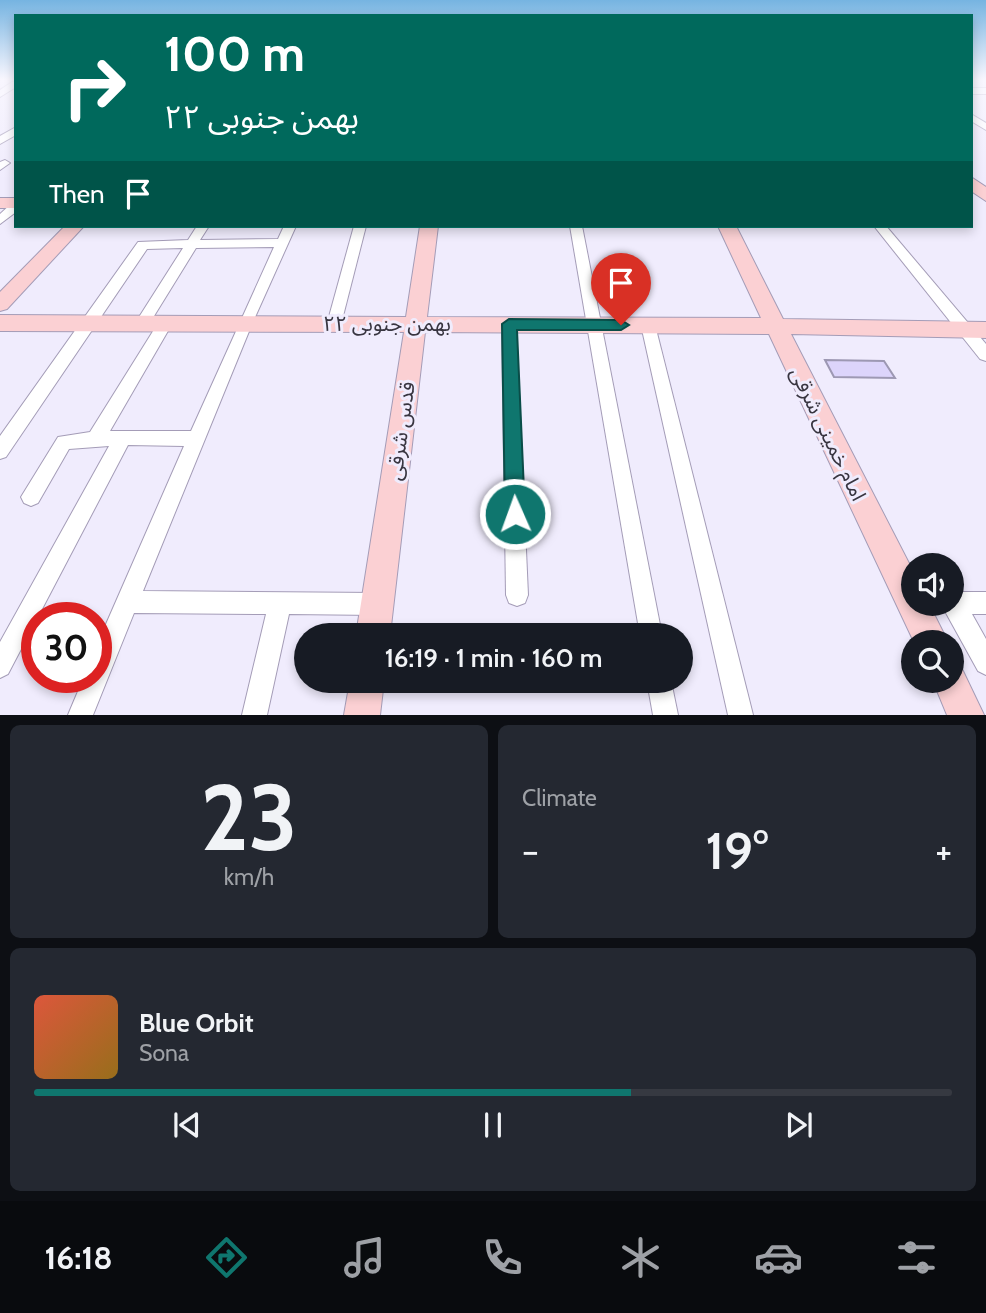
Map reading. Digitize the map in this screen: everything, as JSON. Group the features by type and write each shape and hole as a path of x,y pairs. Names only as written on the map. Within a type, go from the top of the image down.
{"street":[{"path":"0,141 14,130"},
{"path":"973,184 986,196"},
{"path":"0,220 14,206"},
{"path":"0,304 73,228"},
{"path":"141,325 202,228"},
{"path":"112,640 245,324 289,228"},
{"path":"334,324 359,228"},
{"name":"قدس شرقی","path":"375,623 429,228"},
{"path":"576,228 649,623"},
{"name":"امام خمینی شرقی","path":"728,228 775,326 901,568"},
{"path":"882,228 976,330 986,355"},
{"path":"0,451 143,245 282,243"},
{"name":"۲۲ بهمن جنوبی","path":"0,323 509,324 976,330"},
{"path":"95,440 165,324"},
{"path":"509,324 517,595"},
{"path":"648,325 741,715"},
{"path":"31,497 64,442 123,437 197,439"},
{"path":"0,666 123,437"},
{"path":"128,602 377,604"},
{"path":"254,715 280,603"},
{"path":"964,603 986,603"},
{"path":"960,616 986,663"},
{"path":"80,715 89,693"},
{"path":"362,715 365,693"},
{"path":"661,693 666,715"},
{"path":"956,693 966,715"}],"building":[{"path":"825,360 884,361 895,378 834,377"}],"route":[{"path":"515,514 509,324 621,325"}]}
